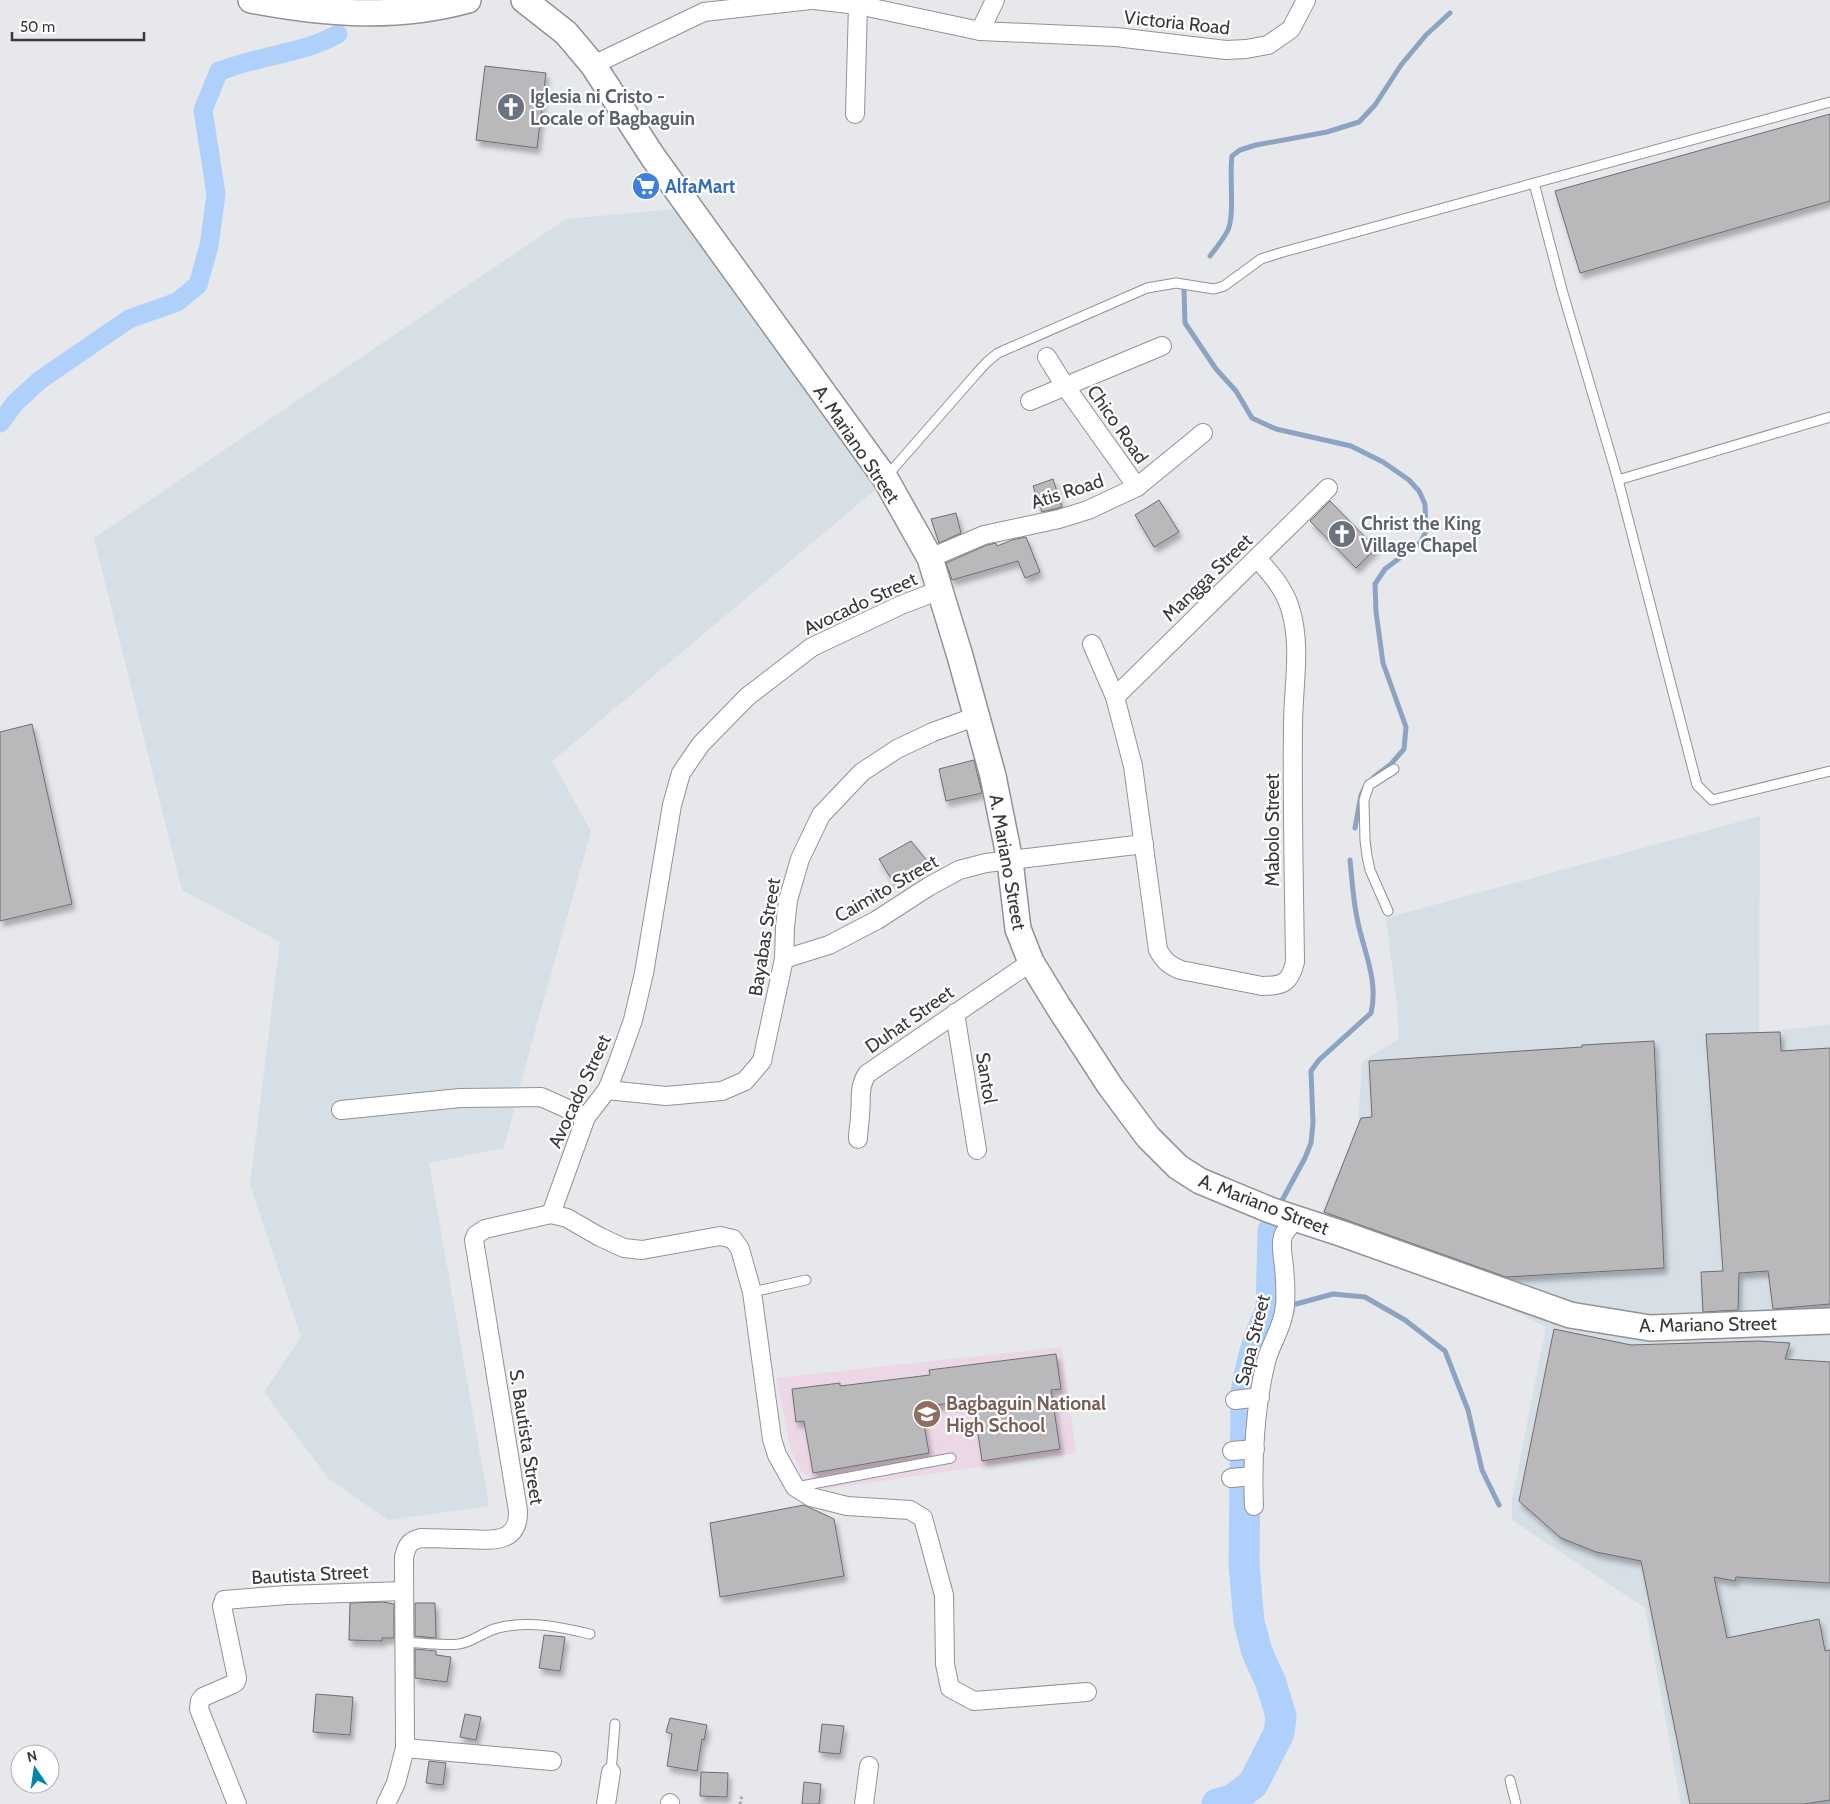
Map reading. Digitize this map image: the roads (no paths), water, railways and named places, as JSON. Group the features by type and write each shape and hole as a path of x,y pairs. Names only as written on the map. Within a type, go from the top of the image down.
{"street":[{"path":"251,0 294,8 384,13 421,11 468,0"},
{"name":"A. Mariano Street","path":"524,0 566,33 593,65 653,157 885,478 930,558 993,776 1010,861 1018,929 1031,962 1058,1006 1110,1086 1148,1137 1178,1167 1200,1181 1286,1215 1570,1315 1650,1328 1830,1321"},
{"name":"Victoria Road","path":"593,65 704,12 813,0 858,5 980,31 1116,37 1226,50 1246,50 1268,45 1291,29 1306,0"},
{"path":"980,31 995,0"},
{"path":"855,114 858,5"},
{"name":"Chico Road","path":"1030,401 1162,346"},
{"path":"1046,357 1065,386"},
{"name":"Chico Road","path":"1065,386 1137,487"},
{"name":"Atis Road","path":"930,558 984,535 1059,519 1088,510 1137,487 1203,433"},
{"name":"Mangga Street","path":"1115,697 1328,488"},
{"name":"Mabolo Street","path":"1144,844 1158,950 1171,966 1181,970 1262,986 1275,986 1286,982 1292,973 1295,962 1293,724 1296,654 1290,608 1281,588 1257,558"},
{"name":"Avocado Street","path":"551,1214 586,1117 607,1090 633,1020 644,973 672,805 681,772 701,744 747,698 812,647 901,605 940,590"},
{"path":"1010,861 1144,844 1133,766 1115,697 1092,644"},
{"name":"Bayabas Street","path":"607,1090 666,1096 722,1091 745,1081 762,1061 784,959 788,900 800,859 821,815 862,772 897,749 933,732 977,716"},
{"name":"Caimito Street","path":"784,959 829,945 877,920 928,887 959,870 986,863 1010,861"},
{"name":"Duhat Street","path":"858,1139 861,1083 866,1074 1031,962"},
{"name":"Santol","path":"955,1013 977,1150"},
{"path":"341,1110 460,1098 541,1097 586,1117"},
{"path":"551,1214 567,1218 624,1248 642,1250 720,1236 732,1239 740,1249 752,1292 772,1439 777,1455 795,1487 811,1496 847,1506 910,1510 923,1518 944,1595 945,1664 950,1688 974,1701 1086,1692"},
{"name":"S. Bautista Street","path":"386,1804 396,1783 406,1748 404,1557 407,1545 412,1540 421,1538 495,1540 510,1534 518,1522 517,1505 474,1240 476,1235 485,1229 551,1214"},
{"name":"Sapa Street","path":"1254,1506 1243,1477 1249,1398 1277,1335 1284,1311 1286,1295 1283,1238 1286,1230 1286,1215"},
{"name":"Bautista Street","path":"237,1804 199,1709 200,1701 203,1698 233,1684 238,1678 222,1606 224,1600 288,1595 404,1591"},
{"path":"406,1748 552,1761"},
{"path":"864,1804 869,1766"},
{"path":"606,1804 611,1772"}],"lane":[{"path":"885,478 987,362 998,353 1146,288 1176,284 1214,289 1236,279 1261,259 1283,252 1830,102"},
{"path":"1534,183 1562,290 1618,480 1697,785 1712,800 1830,771"},
{"path":"1618,480 1830,417"},
{"path":"1388,911 1370,870 1365,840 1364,806 1369,786 1394,769"},
{"path":"752,1292 806,1280"},
{"path":"795,1487 951,1458"},
{"path":"405,1642 459,1644 481,1637 491,1630 526,1624 550,1625 590,1634"},
{"path":"611,1772 615,1724"},
{"path":"1510,1780 1516,1804"}],"waterway":[{"path":"1210,256 1226,234 1230,223 1232,156 1240,150 1256,145 1327,132 1359,122 1375,105 1401,65 1426,35 1450,13"},
{"path":"0,423 15,403 40,380 129,319 177,302 198,285 209,246 216,194 203,110 219,71 307,47 338,34"},
{"path":"1184,290 1185,323 1216,369 1236,391 1252,418 1276,429 1351,446 1383,462 1409,480 1419,491 1425,504 1426,531 1421,542 1385,569 1375,584 1376,612 1383,663 1406,727 1404,749 1391,764 1374,777"},
{"path":"1355,828 1361,795 1365,787"},
{"path":"1279,1206 1311,1143 1313,1123 1311,1071 1319,1060 1371,1013 1373,1001 1372,977 1356,911 1350,860"},
{"path":"1273,1231 1276,1219"},
{"path":"1271,1311 1273,1231"},
{"path":"1296,1304 1333,1294 1365,1297 1405,1320 1445,1351 1468,1410 1482,1470 1499,1505"},
{"path":"1217,1804 1232,1800 1253,1784 1279,1733 1281,1716 1271,1683 1257,1652 1249,1622 1244,1564 1246,1392 1262,1330 1271,1311 1280,1308"}],"place":[{"name":"Iglesia ni Cristo - Locale of Bagbaguin","path":"511,107"},
{"name":"AlfaMart","path":"646,186"},
{"name":"Christ the King Village Chapel","path":"1342,534"},
{"name":"Bagbaguin National High School","path":"927,1414"}]}
